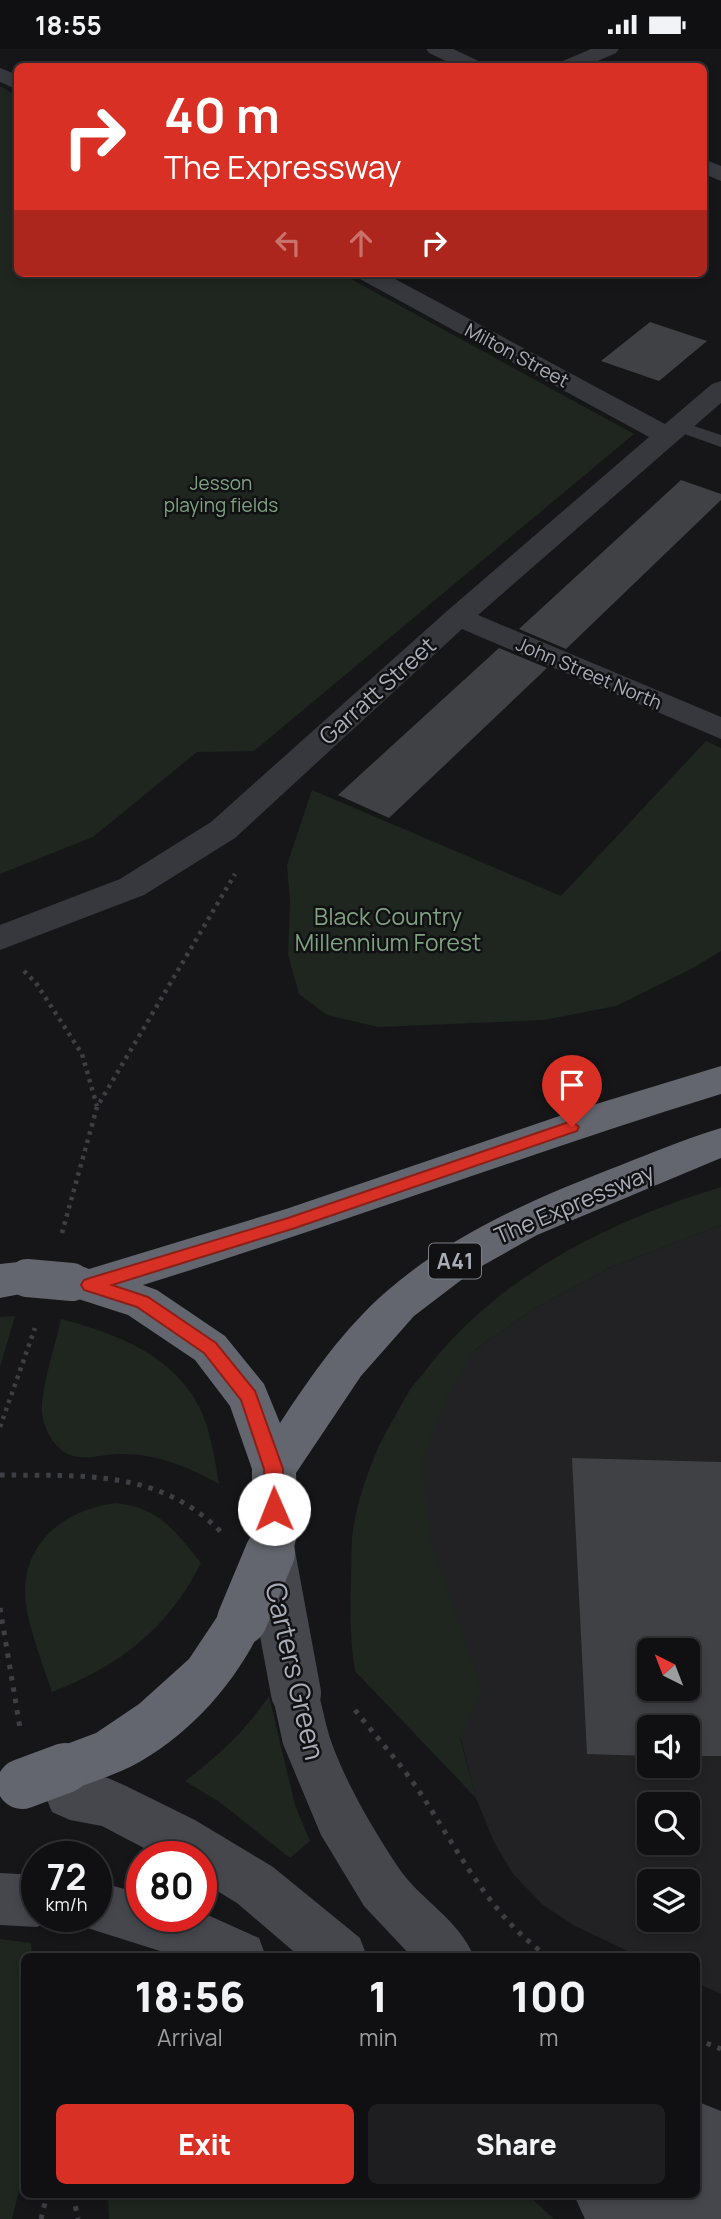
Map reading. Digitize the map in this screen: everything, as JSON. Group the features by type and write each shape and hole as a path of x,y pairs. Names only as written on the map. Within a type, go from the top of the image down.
{"highway":[{"path":"81,1283 290,1224 597,1118 721,1080"},
{"name":"The Expressway","path":"274,1469 334,1381 373,1331 424,1281 491,1238 584,1196 721,1143"},
{"path":"13,1280 81,1283 142,1302 210,1348 248,1397 274,1469 275,1529 270,1553 231,1644 193,1691 119,1747 31,1784"}],"street":[{"path":"436,49 467,63"},
{"path":"575,63 609,49"},
{"name":"Milton Street","path":"374,277 673,431"},
{"name":"Garratt Street","path":"0,938 132,887 223,830 458,617 721,389"},
{"name":"John Street North","path":"458,617 721,729"},
{"name":"Carters Green","path":"270,1553 307,1744 339,1817 382,1888 444,1953"},
{"path":"31,1784 108,1803 188,1845 255,1885 336,1953"},
{"path":"112,1912 195,1935 232,1953"},
{"path":"700,2130 721,2142"},
{"path":"700,2168 721,2181"},
{"path":"605,2198 621,2219"},
{"path":"657,2198 696,2219"},
{"path":"713,2219 721,2201"}],"lane":[{"path":"673,431 721,442"}],"path":[{"path":"86,1147 97,1107 236,873"},
{"path":"18,964 36,983 82,1054 97,1107"},
{"path":"0,1427 39,1316"},
{"path":"0,1475 118,1479 174,1495 212,1519"},
{"path":"0,1608 15,1700"},
{"path":"363,1720 420,1792 473,1879 534,1947 543,1953"},
{"path":"700,2041 721,2049"},
{"path":"41,2219 46,2198"},
{"path":"74,2198 78,2219"}],"shaded area":[{"path":"721,1225 721,1994 700,1984 700,1953 632,1953 573,1925 543,1905 513,1874 494,1842 476,1798 452,1704 351,1607 352,1538 363,1490 379,1445 410,1389 454,1337 474,1350 534,1309 611,1267"}],"green space":[{"name":"Jesson playing fields","path":"0,86 14,94 14,277 347,277 634,434 254,751 197,752 93,837 0,874"},
{"name":"Black Country Millennium Forest","path":"706,741 721,748 721,951 616,1006 544,1020 378,1027 327,1015 299,994 288,955 290,902 287,865 312,790 561,896"},
{"path":"721,1187 721,1225 611,1267 534,1309 474,1350 446,1398 422,1462 430,1540 482,1691 460,1738 476,1798 355,1671 350,1604 352,1539 357,1508 372,1462 393,1420 422,1375 455,1336 492,1302 533,1272 577,1246 623,1223"},
{"path":"15,1316 0,1367 0,1317"},
{"path":"61,1319 132,1344 149,1353 178,1377 202,1413 210,1436 219,1484 160,1459 122,1454 81,1457 68,1454 56,1445 45,1425 42,1403"},
{"path":"117,1503 145,1510 156,1516 174,1531 201,1563 173,1607 139,1643 99,1670 52,1692 28,1615 25,1592 27,1573 41,1542 53,1529 82,1512"},
{"path":"269,1696 295,1805 310,1841 290,1858 221,1803 185,1781 230,1742"},
{"path":"0,1939 31,1943 32,1953 21,1953 21,2183 12,2219 0,2219"},
{"path":"108,2198 531,2198 554,2219 109,2219"}],"building":[{"path":"650,322 707,341 659,381 601,361"},
{"path":"681,480 721,494 721,500 566,649 519,629"},
{"path":"499,648 547,668 389,818 338,795"},
{"path":"572,1458 721,1462 721,1756 700,1756 700,1715 637,1715 637,1756 587,1754"}],"route":[{"path":"274,1509 274,1469 248,1397 210,1348 142,1302 90,1285 290,1224 572,1127"}]}
